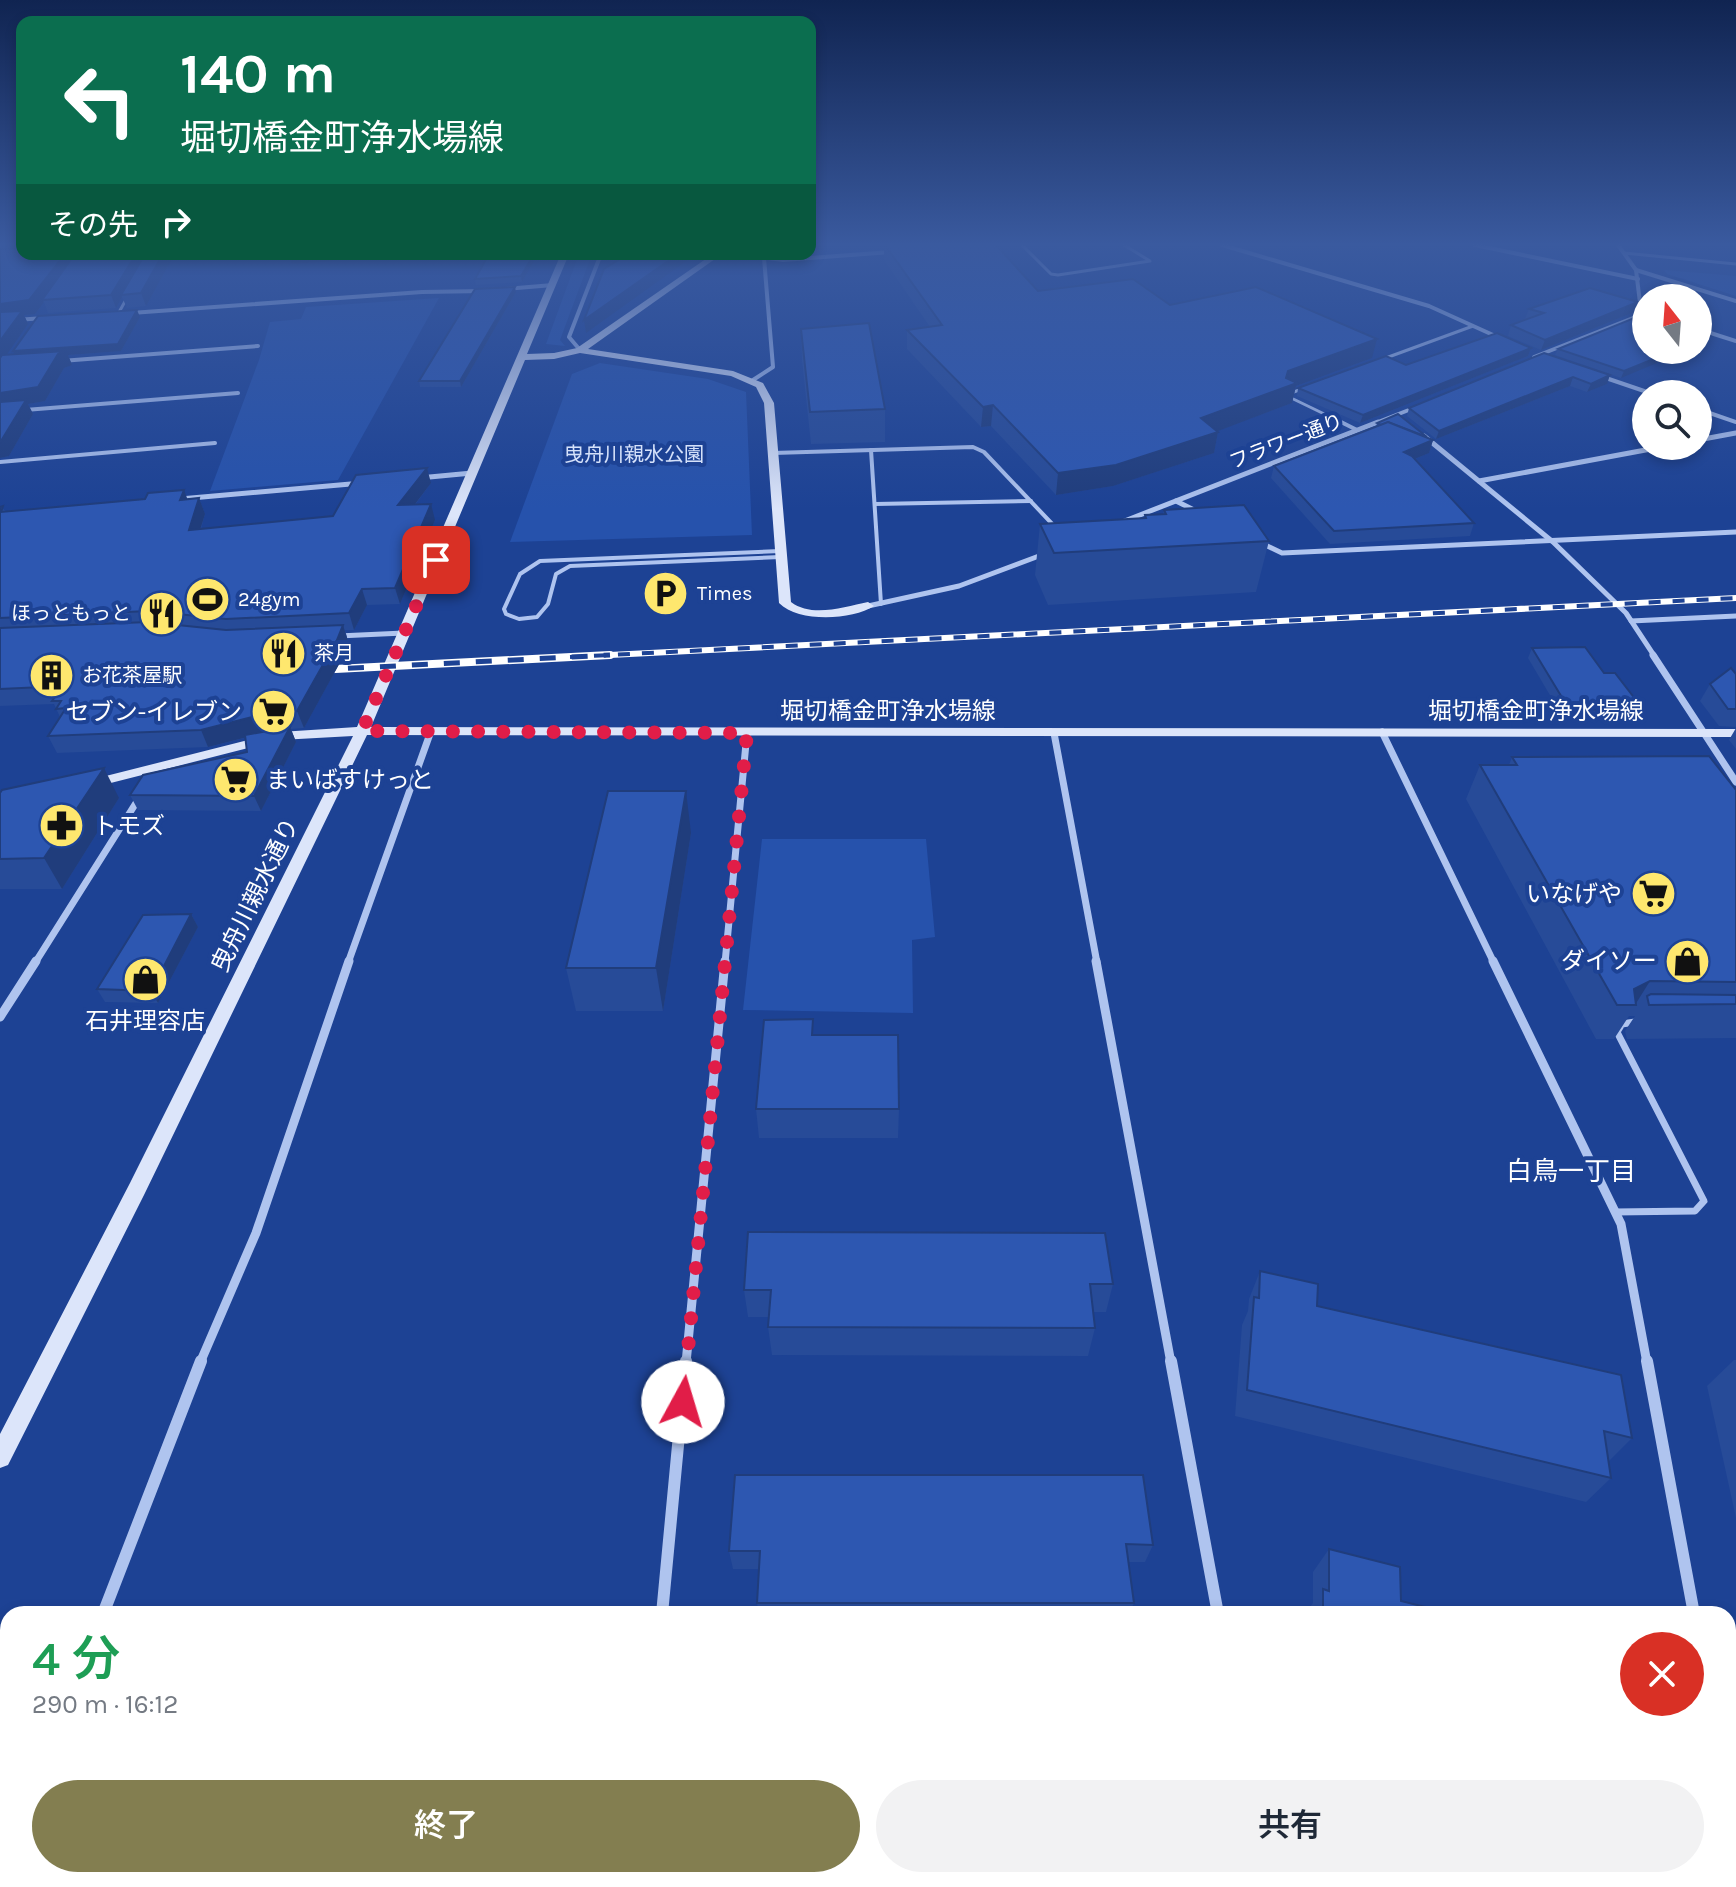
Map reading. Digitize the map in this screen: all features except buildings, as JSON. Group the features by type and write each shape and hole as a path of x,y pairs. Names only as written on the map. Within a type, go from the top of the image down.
{"street":[{"name":"曳舟川親水通り","path":"0,1457 144,1175 362,731 534,333"},
{"path":"571,333 569,337 580,350"},
{"path":"580,350 604,333"},
{"path":"753,380 773,367 770,333"},
{"path":"1489,333 1515,345"},
{"path":"1527,360 1595,333"},
{"path":"1712,333 1736,341"},
{"path":"53,361 258,346"},
{"path":"524,357 553,356 580,350 733,374 753,380 767,394 783,596 790,608 808,613 881,604 959,586 1057,548"},
{"path":"1529,351 1554,360"},
{"path":"1596,375 1632,387"},
{"path":"0,412 238,393"},
{"name":"フラワー通り","path":"1110,527 1426,404"},
{"path":"1712,414 1736,422"},
{"path":"1398,415 1409,424"},
{"path":"1712,437 1736,433"},
{"path":"1421,434 1553,542 1631,621 1633,629 1736,782"},
{"path":"1479,481 1632,453"},
{"path":"413,479 472,473"},
{"path":"169,500 366,483"},
{"path":"1176,501 1202,514"},
{"path":"1255,540 1282,553 1736,532"},
{"path":"1631,621 1736,616"},
{"path":"323,637 405,633"},
{"name":"堀切橋金町浄水場線","path":"76,788 280,736 362,731 1736,733"},
{"path":"106,1606 188,1391 256,1233 315,1055 431,731"},
{"path":"1382,732 1621,1224 1693,1606"},
{"path":"663,1606 747,733"},
{"path":"1054,733 1217,1606"},
{"path":"0,1017 158,767"}],"lane":[{"path":"1372,363 1454,333"},
{"path":"1314,385 1285,395 1357,430"},
{"path":"0,462 215,443"},
{"path":"773,453 973,447 984,452 1061,533"},
{"path":"871,450 881,604"},
{"path":"875,504 1031,501"},
{"path":"780,554 570,566 556,574 549,607 543,613 520,618 506,614 504,609 515,576 520,570 540,561 780,554"},
{"path":"1615,1212 1686,1212 1702,1206 1702,1192 1617,1032 1622,1024 1643,1022"}],"green space":[{"path":"267,333 420,333 338,480 210,491"},
{"path":"550,333 563,333 560,340 565,346 546,344"},
{"name":"曳舟川親水公園","path":"600,363 708,379 746,392 752,535 510,542 572,374"},
{"path":"762,839 926,839 935,937 912,940 913,1013 743,1010"}],"railway":[{"path":"570,657 1736,598"},
{"path":"316,670 610,655"}],"place":[{"name":"Times","path":"666,593"},
{"name":"24gym","path":"207,599"},
{"name":"ほっともっと","path":"162,613"},
{"name":"茶月","path":"283,653"},
{"name":"お花茶屋駅","path":"51,675"},
{"name":"セブン-イレブン","path":"273,712"},
{"name":"まいばすけっと","path":"235,780"},
{"name":"トモズ","path":"62,826"},
{"name":"いなげや","path":"1653,894"},
{"name":"ダイソー","path":"1688,961"},
{"name":"石井理容店","path":"145,979"}],"district":[{"name":"白鳥一丁目","path":"1571,1171"}],"route":[{"path":"436,560 362,731 747,733 683,1402"}]}
